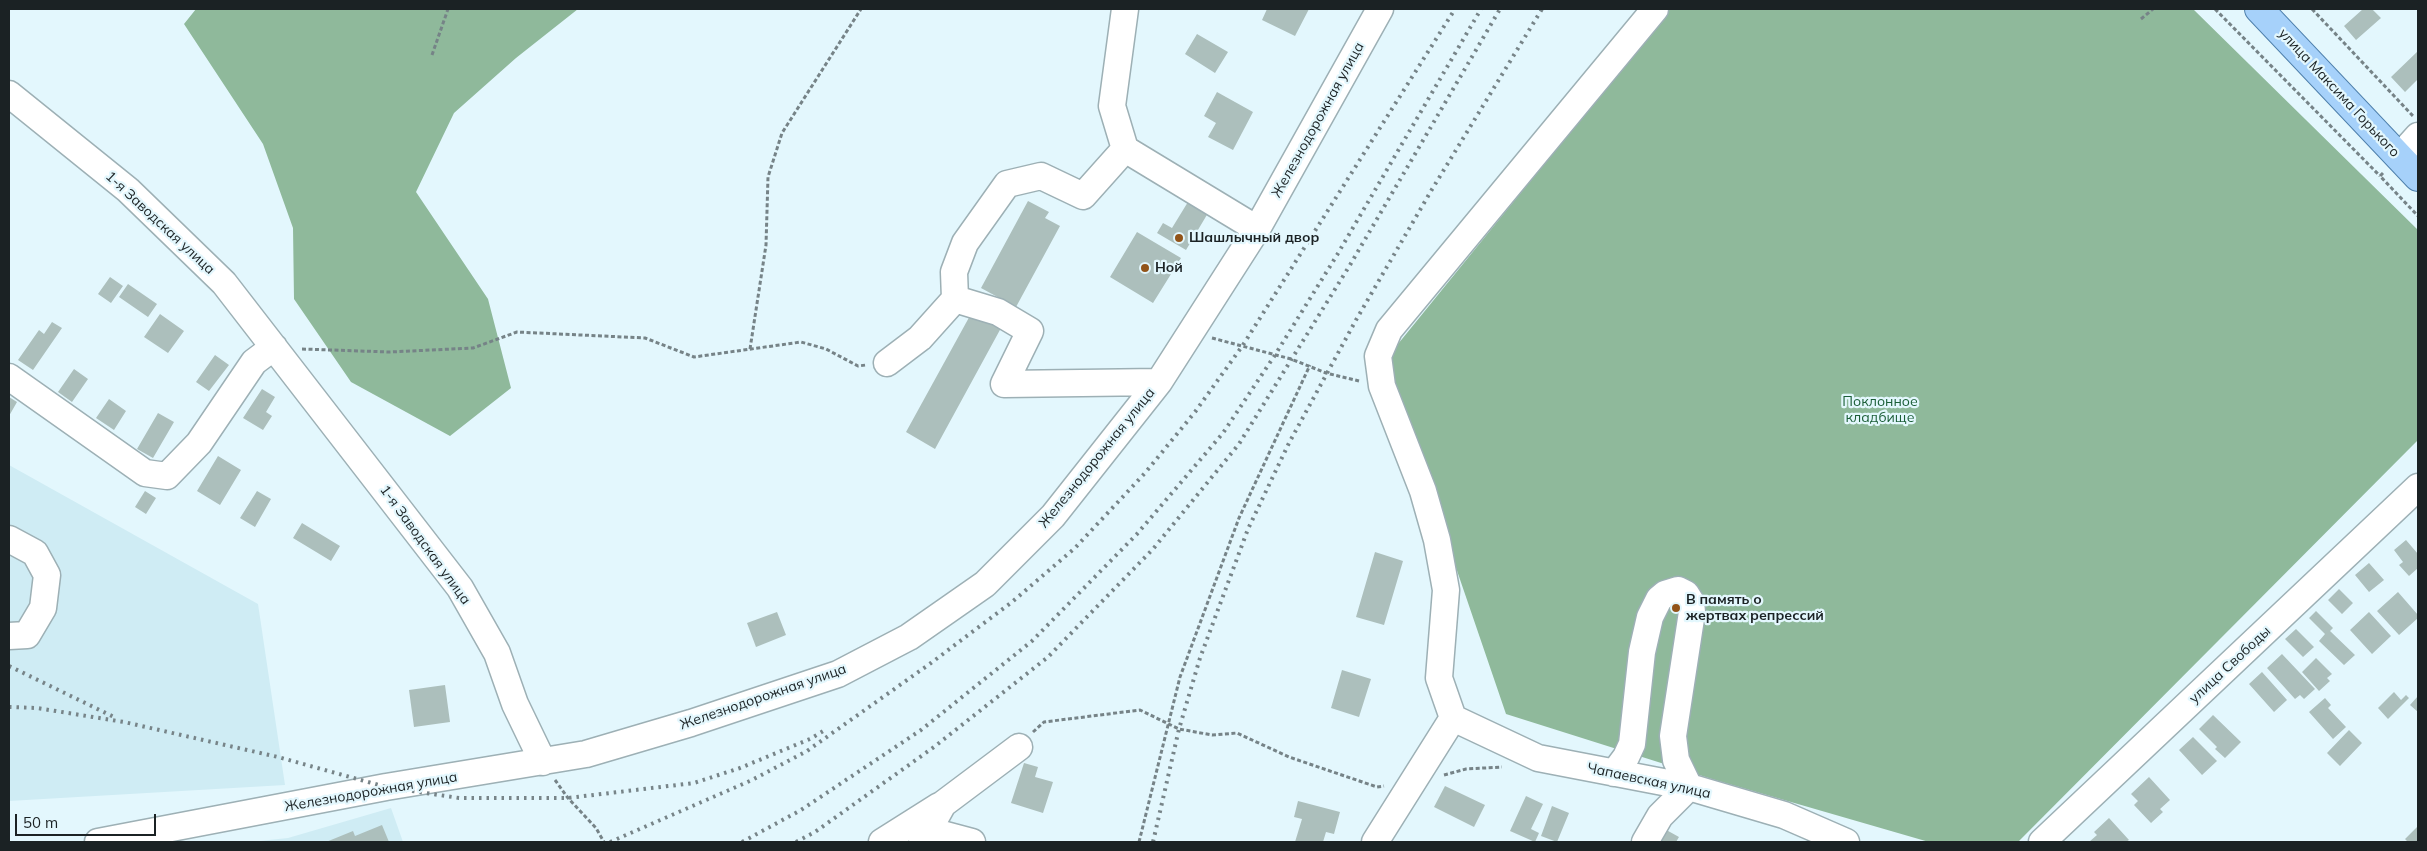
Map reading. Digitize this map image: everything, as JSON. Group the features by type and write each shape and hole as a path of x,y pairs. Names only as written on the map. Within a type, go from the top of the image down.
{"main road":[{"name":"улица Максима Горького","path":"2259,9 2394,162 2418,177"}],"street":[{"path":"1125,9 1112,106 1125,149 1257,229"},
{"name":"Железнодорожная улица","path":"98,842 386,787 586,754 691,723 838,674 909,637 985,584 1053,516 1159,382 1257,229 1380,9"},
{"path":"1375,842 1453,718 1439,678 1446,590 1436,540 1423,491 1382,386 1378,356 1389,330 1655,9"},
{"name":"1-я Заводская улица","path":"9,94 128,190 224,283 460,588 497,653 515,704 543,762"},
{"path":"2394,162 2418,136"},
{"path":"887,364 920,338 955,299 954,272 965,243 1007,184 1041,176 1084,196 1125,149"},
{"path":"955,299 998,312 1030,331 1004,384 1159,382"},
{"path":"9,378 145,473 167,476 199,443 254,362 274,347"},
{"name":"улица Свободы","path":"2042,842 2418,487"},
{"path":"9,539 35,553 47,575 43,608 27,635 9,636"},
{"path":"1614,773 1626,757 1632,744 1642,652 1650,617 1659,599 1665,594 1678,590 1686,594 1691,602 1692,612 1673,736 1676,760 1689,787 1660,816 1646,842"},
{"name":"Чапаевская улица","path":"1453,718 1538,758 1689,787 1784,815 1846,842"},
{"path":"882,842 943,804 1019,747"},
{"path":"943,804 925,836 972,842"}],"path":[{"path":"432,56 448,9"},
{"path":"750,349 766,246 768,177 782,133 861,9"},
{"path":"2142,19 2153,9"},
{"path":"2215,9 2418,216"},
{"path":"2312,9 2418,122"},
{"path":"2380,176 2394,162"},
{"path":"274,347 390,352 472,348 517,332 646,338 694,357 801,342 826,349 858,366 887,364"},
{"path":"1192,333 1243,345 1310,365 1326,373 1382,386"},
{"path":"1139,842 1180,677 1239,518 1310,365"},
{"path":"1019,747 1044,722 1140,710 1179,729 1212,735 1237,733 1289,757 1377,787 1411,783 1466,769 1499,767 1538,758"},
{"path":"543,762 568,798 596,828 604,842"}],"shaded area":[{"path":"9,465 258,604 285,785 9,801"},
{"path":"391,808 403,842 250,842 288,838"}],"green space":[{"path":"196,9 578,9 516,58 454,113 416,192 488,299 511,388 450,436 351,382 294,299 293,228 263,144 184,24"},
{"name":"Поклонное кладбище","path":"1670,9 2193,9 2418,230 2418,440 2018,842 1929,842 1715,780 1506,714 1385,360"}],"building":[{"path":"1267,9 1309,9 1295,36 1262,20"},
{"path":"2363,9 2372,9 2381,18 2356,40 2344,26"},
{"path":"1197,34 1228,52 1215,73 1185,54"},
{"path":"2418,51 2418,79 2405,92 2391,77"},
{"path":"1217,92 1253,112 1233,150 1208,137 1216,123 1204,116"},
{"path":"1191,197 1211,208 1186,250 1157,233 1163,223 1172,228"},
{"path":"1028,201 1049,212 1045,218 1060,226 1016,307 981,288"},
{"name":"Ной","path":"1137,232 1181,258 1153,303 1110,277"},
{"path":"110,277 123,286 111,303 98,294"},
{"path":"128,284 157,304 148,317 119,297"},
{"path":"972,312 1001,328 935,449 906,432"},
{"path":"160,314 184,331 168,353 144,337"},
{"path":"52,322 62,328 33,370 18,360 39,330 44,334"},
{"path":"215,355 229,365 209,391 196,382"},
{"path":"74,369 88,379 72,402 58,392"},
{"path":"262,389 275,397 266,412 272,416 263,430 243,418"},
{"path":"9,397 17,402 9,416"},
{"path":"109,399 126,411 114,430 96,418"},
{"path":"158,413 174,422 153,458 137,449"},
{"path":"218,456 241,470 220,505 197,491"},
{"path":"145,491 156,498 146,514 135,507"},
{"path":"257,491 271,499 255,527 240,518"},
{"path":"302,523 340,546 331,561 293,538"},
{"path":"2406,540 2418,554 2418,568 2409,576 2399,565 2403,562 2394,550"},
{"path":"1375,552 1403,561 1384,625 1356,617"},
{"path":"2369,563 2384,580 2369,592 2355,575"},
{"path":"2339,589 2353,603 2342,614 2328,600"},
{"path":"2398,592 2418,615 2418,618 2399,635 2377,611"},
{"path":"2316,611 2333,628 2330,631 2355,655 2344,665 2319,641 2325,634 2309,618"},
{"path":"777,612 786,635 756,647 747,623"},
{"path":"2369,612 2391,636 2372,654 2350,630"},
{"path":"2296,629 2314,647 2303,657 2285,639"},
{"path":"2282,654 2315,689 2304,699 2300,695 2295,699 2267,668"},
{"path":"2316,658 2332,674 2327,678 2330,681 2319,691 2302,672"},
{"path":"1342,670 1371,679 1359,717 1331,708"},
{"path":"2262,672 2287,700 2274,712 2249,684"},
{"path":"445,685 450,722 414,727 409,690"},
{"path":"2394,692 2401,700 2406,695 2409,698 2388,719 2378,708"},
{"path":"2418,696 2418,712 2410,705"},
{"path":"2325,698 2331,705 2328,708 2346,727 2333,739 2309,712"},
{"path":"2213,715 2241,742 2225,758 2199,729"},
{"path":"2349,730 2362,743 2340,766 2327,753"},
{"path":"2193,737 2217,761 2202,775 2179,750"},
{"path":"1024,763 1038,767 1035,777 1053,782 1043,813 1011,803"},
{"path":"2149,777 2170,800 2160,809 2163,812 2151,823 2134,805 2138,801 2131,794"},
{"path":"1445,786 1485,805 1474,827 1434,807"},
{"path":"1526,796 1543,804 1531,829 1539,833 1535,842 1510,831"},
{"path":"1298,801 1340,812 1334,834 1326,832 1323,842 1295,842 1302,819 1294,817"},
{"path":"1552,806 1569,813 1557,842 1541,836"},
{"path":"2109,818 2129,840 2126,842 2089,842 2097,835 2094,832"},
{"path":"382,825 389,842 326,842 353,831 355,836"},
{"path":"2418,826 2418,842 2408,842 2405,839"},
{"path":"1661,827 1679,837 1676,842 1652,842"}],"railway":[{"path":"610,842 752,780 807,751 931,663 1012,602 1075,548 1145,473 1195,412 1243,345 1455,9"},
{"path":"742,842 801,810 921,730 1032,641 1137,534 1223,433 1275,355 1337,255 1481,9"},
{"path":"796,842 815,832 934,747 1048,657 1153,549 1239,444 1350,265 1500,9"},
{"path":"1153,842 1179,729 1200,658 1248,529 1289,443 1356,320 1431,191 1542,9"},
{"path":"9,666 114,717"},
{"path":"9,707 37,708 124,722 278,757 386,787 459,798 568,798 694,783 740,768 810,739 825,730"}],"place":[{"name":"Шашлычный двор","path":"1179,238"},
{"name":"Ной","path":"1145,268"},
{"name":"В память о жертвах репрессий","path":"1676,608"}]}
